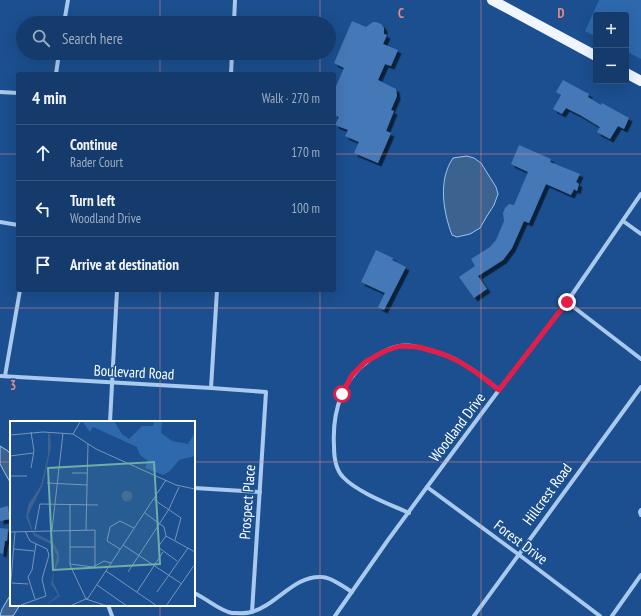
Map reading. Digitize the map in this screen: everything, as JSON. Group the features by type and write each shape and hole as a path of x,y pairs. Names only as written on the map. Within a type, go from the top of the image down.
{"main road":[{"path":"492,0 593,54"},
{"path":"629,75 641,81"}],"street":[{"path":"65,16 68,0"},
{"path":"234,16 235,0"},
{"path":"56,72 58,60"},
{"path":"231,72 232,60"},
{"path":"0,92 16,93"},
{"name":"Woodland Drive","path":"335,616 388,540 499,390 567,302 641,194"},
{"path":"622,221 641,234"},
{"path":"0,222 16,224"},
{"path":"5,376 20,292"},
{"path":"110,421 117,292"},
{"path":"211,388 217,292"},
{"path":"567,302 641,359"},
{"path":"409,513 357,488 342,476 335,462 333,435 336,414 342,394 352,375 365,362 385,351 400,346 419,347 443,354 460,362 499,390"},
{"name":"Boulevard Road","path":"0,376 266,392"},
{"name":"Hillcrest Road","path":"474,616 641,387"},
{"name":"Prospect Place","path":"252,612 266,392"},
{"path":"195,488 260,492"},
{"name":"Forest Drive","path":"427,488 600,616"},
{"path":"641,510 641,515"},
{"path":"612,616 641,575"},
{"path":"195,594 230,612 240,613 252,612 272,602 295,585 311,578 323,577 334,581 352,592"},
{"path":"108,606 112,616"}],"shaded area":[{"path":"599,0 641,0 641,59 629,53 629,12 594,12"},
{"path":"593,13 593,35 585,31"},
{"path":"467,156 474,158 481,163 496,187 498,194 494,205 480,228 470,234 457,237 452,235 444,206 445,176 453,158"},
{"path":"0,446 10,454 10,482 0,464"},
{"path":"10,596 10,606 19,606 13,616 0,616 2,609"}],"building":[{"path":"352,21 366,27 373,22 381,24 384,28 384,34 387,35 383,44 398,50 391,66 385,64 378,80 396,89 397,96 391,110 394,111 386,131 391,133 378,163 354,153 359,142 345,136 348,130 336,125 339,117 336,116 336,86 344,68 334,63"},
{"path":"563,80 589,94 588,97 601,105 602,103 629,118 624,129 618,126 610,139 597,132 600,127 580,115 566,108 562,114 553,109 561,95 556,92"},
{"path":"519,145 551,159 550,162 580,174 576,182 579,184 577,191 574,189 571,195 546,184 529,223 524,221 512,248 503,260 478,276 487,289 474,298 459,277 475,266 471,259 490,247 496,240 504,221 503,213 505,208 509,204 514,205 528,172 511,164"},
{"path":"376,250 393,258 392,260 406,267 384,310 378,307 385,293 361,282"},
{"path":"8,506 10,519 0,521 0,508"},
{"path":"0,528 8,529 7,541 5,541 3,554 0,553"}],"route":[{"path":"342,394 352,375 365,362 385,351 400,346 419,347 443,354 460,362 499,390 567,302"}]}
